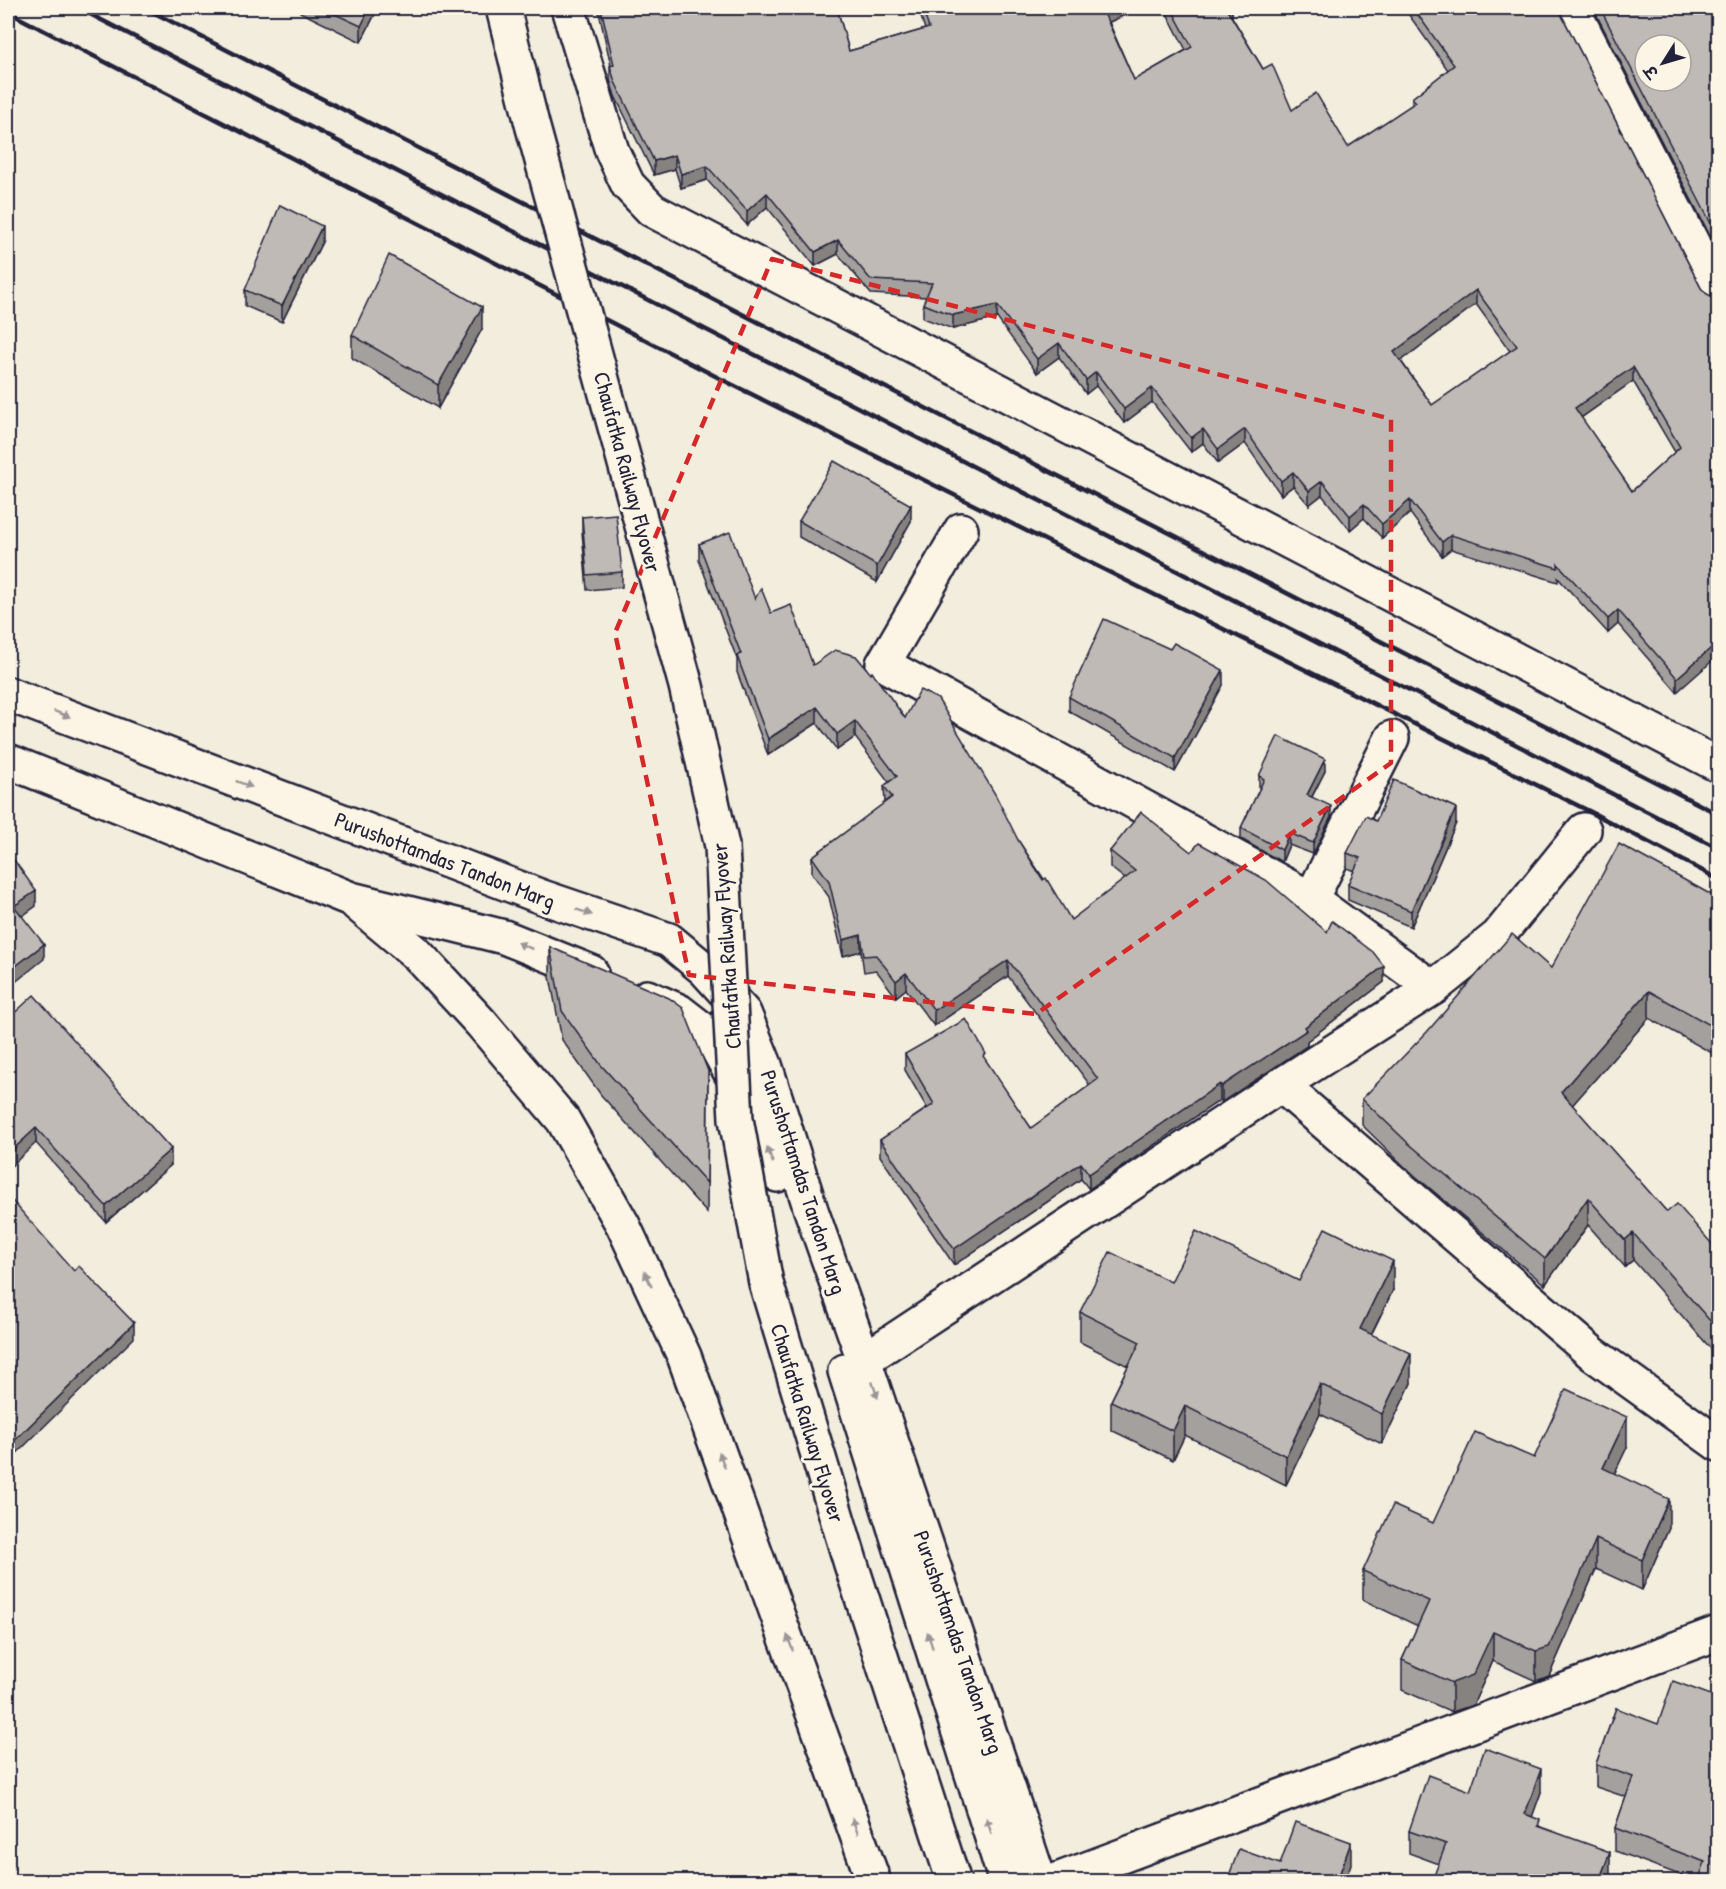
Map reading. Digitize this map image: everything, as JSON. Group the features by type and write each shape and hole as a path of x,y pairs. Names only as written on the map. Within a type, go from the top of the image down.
{"main road":[{"name":"Chaufatka Railway Flyover","path":"503,8 535,134 686,686 722,846 736,1119 766,1283 851,1564 954,1881"},
{"path":"568,8 612,151 628,185 652,210 1714,757"},
{"path":"1572,8 1719,293"},
{"path":"961,530 883,664 1311,898 1433,988"},
{"name":"Purushottamdas Tandon Marg","path":"8,693 542,897 669,940 704,969 744,1013 765,1065 811,1210 1040,1881"},
{"path":"1311,898 1392,738"},
{"path":"8,761 351,899 504,937 679,1011 711,1035 760,1126 790,1210 837,1348 1006,1881"},
{"path":"864,1360 1281,1085 1433,988 1498,936 1584,830"},
{"path":"351,899 418,955 481,1023 563,1120 623,1226 684,1356 874,1881"},
{"path":"1281,1085 1593,1354 1719,1444"},
{"path":"1052,1881 1719,1633"}],"highlighted area":[{"path":"772,259 1391,419 1391,763 1036,1014 689,975 615,633"}],"building":[{"path":"322,8 370,8 361,26"},
{"path":"601,8 837,8 849,51 929,28 922,8 1110,8 1103,11 1134,80 1192,47 1171,8 1226,8 1263,69 1272,64 1292,110 1316,93 1348,147 1416,102 1412,98 1454,65 1413,8 1558,8 1701,288 1707,294 1719,297 1719,641 1677,678 1618,610 1608,619 1558,564 1558,568 1451,535 1442,542 1410,500 1382,524 1364,504 1350,516 1322,481 1309,491 1293,472 1281,481 1245,429 1218,449 1203,429 1191,438 1152,388 1124,409 1096,372 1086,380 1059,343 1037,359 997,305 953,315 923,304 932,283 871,280 838,240 815,252 767,193 747,211 707,166 681,174 675,155 654,161 615,82 610,66 614,65","holes":["1476,290 1517,346 1432,405 1394,352","1633,367 1680,447 1632,491 1575,408"]},
{"path":"1600,8 1719,8 1719,239 1644,93 1693,93 1693,33 1633,33 1633,72"},
{"path":"280,205 322,226 282,306 245,290"},
{"path":"389,255 482,307 438,385 352,335"},
{"path":"834,461 911,505 877,566 799,521"},
{"path":"616,514 622,572 587,575 582,517"},
{"path":"730,532 755,599 761,588 771,613 791,605 813,665 835,650 856,656 871,674 872,672 905,718 920,690 938,699 995,794 1018,840 1043,880 1046,878 1071,920 1135,871 1110,851 1141,812 1191,852 1199,843 1266,880 1327,932 1332,921 1373,952 1384,966 1305,1027 1307,1030 1222,1086 1220,1084 1089,1174 1081,1163 954,1249 880,1140 934,1104 905,1054 966,1019 986,1054 983,1056 1031,1128 1098,1079 1008,960 934,1010 906,973 896,981 876,955 864,956 861,935 843,940 829,881 812,857 892,797 884,786 897,776 855,721 837,734 817,707 768,739 737,656 741,654 699,544"},
{"path":"1104,619 1170,649 1174,643 1223,670 1175,758 1069,697"},
{"path":"1278,736 1325,759 1307,795 1331,806 1313,843 1289,833 1282,850 1241,828 1264,779 1259,776"},
{"path":"1394,780 1456,808 1411,911 1348,884 1360,858 1347,853 1366,816 1376,821"},
{"path":"1619,844 1719,899 1719,1030 1649,991 1561,1092 1667,1212 1677,1204 1719,1252 1719,1331 1633,1233 1625,1240 1588,1198 1545,1259 1407,1142 1362,1099 1427,1032 1512,934 1551,968"},
{"path":"14,860 36,891 14,906 44,944 8,972 8,865"},
{"path":"550,947 669,998 683,1008 708,1071 707,1183 601,1065 562,1011"},
{"path":"34,995 171,1149 106,1206 36,1128 8,1154 8,1019"},
{"path":"8,1196 74,1271 79,1266 134,1323 8,1447"},
{"path":"1325,1228 1393,1261 1360,1329 1411,1353 1382,1414 1320,1384 1286,1456 1185,1406 1173,1431 1111,1401 1140,1342 1080,1312 1110,1252 1171,1282 1196,1231 1299,1281"},
{"path":"1566,1389 1627,1417 1603,1468 1669,1499 1642,1560 1596,1539 1549,1647 1536,1651 1493,1632 1473,1675 1452,1683 1402,1660 1429,1601 1363,1571 1393,1505 1433,1523 1475,1432 1534,1458"},
{"path":"1673,1681 1719,1698 1719,1731 1713,1747 1719,1749 1719,1881 1698,1881 1705,1862 1615,1828 1633,1777 1596,1764 1616,1708 1658,1724"},
{"path":"1485,1748 1541,1769 1525,1814 1540,1820 1538,1826 1610,1852 1599,1881 1432,1881 1446,1844 1409,1831 1428,1775 1470,1791"},
{"path":"1295,1822 1351,1842 1337,1881 1227,1881 1239,1849 1280,1864"}],"railway":[{"path":"78,8 1718,848"},
{"path":"145,8 1718,814"},
{"path":"8,12 721,379 1591,812 1718,879"}]}
